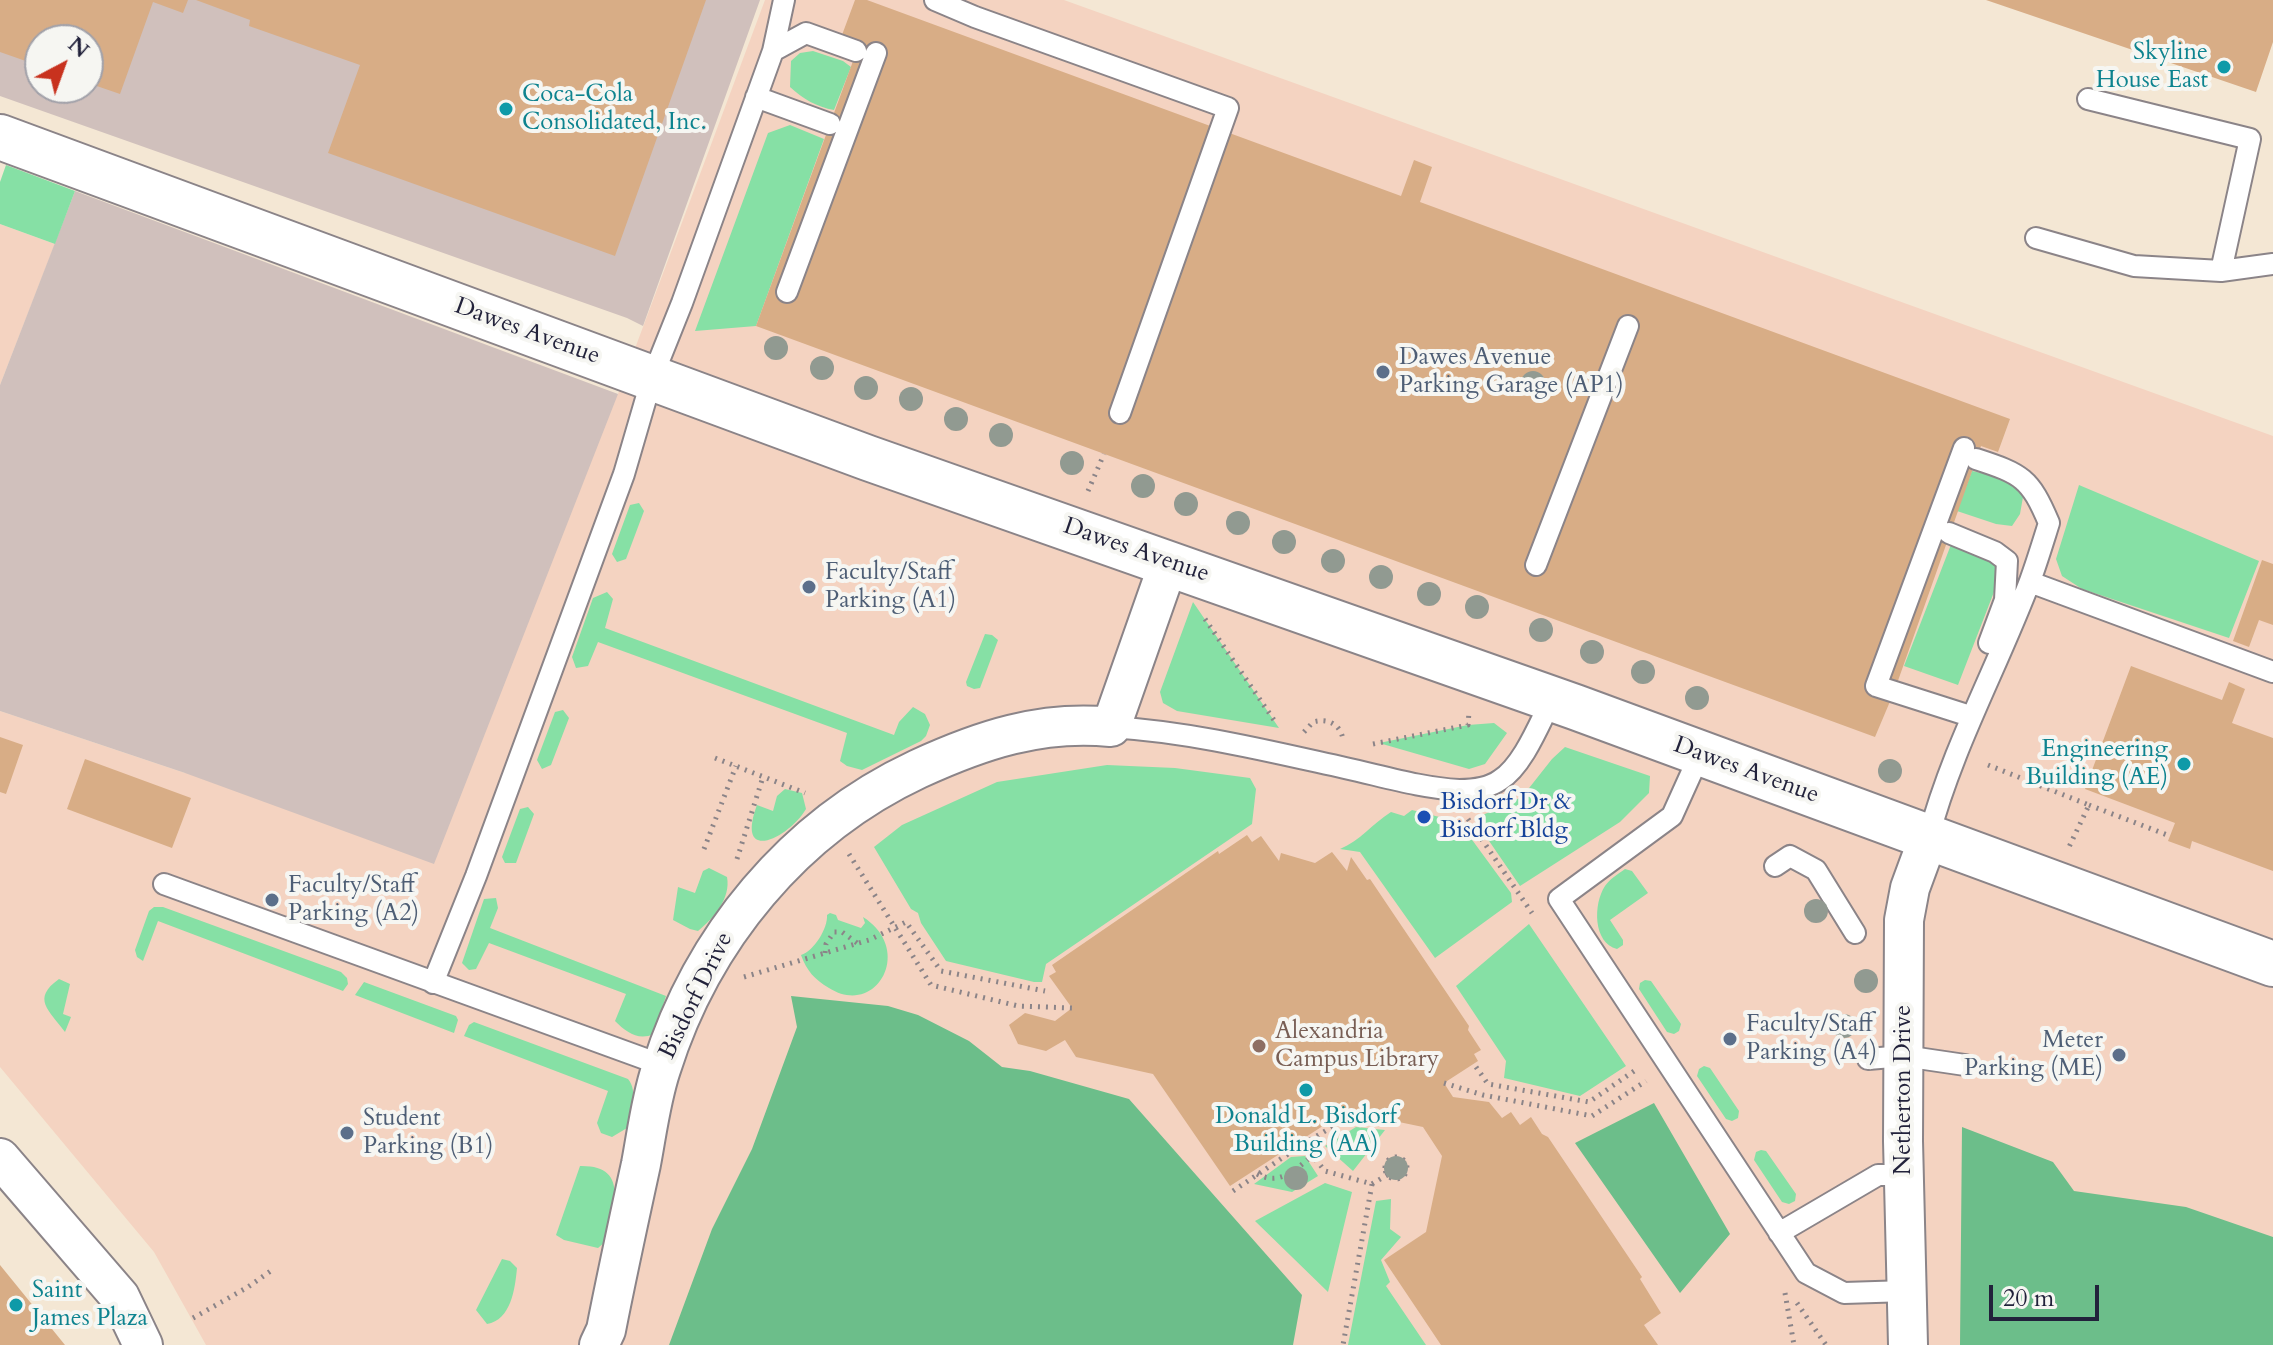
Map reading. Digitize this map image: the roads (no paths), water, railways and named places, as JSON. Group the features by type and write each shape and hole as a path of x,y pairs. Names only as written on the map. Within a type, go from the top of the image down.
{"street":[{"name":"Dawes Avenue","path":"0,137 883,463 1552,699 2273,964"},
{"path":"1111,727 1169,562"},
{"name":"Bisdorf Drive","path":"599,1345 606,1330 662,1065 695,989 734,921 766,881 828,824 898,779 952,754 1013,732 1086,725 1111,727"},
{"name":"Netherton Drive","path":"1908,1345 1904,1175 1886,1057 1910,888 1928,839"},
{"path":"0,1158 120,1297 143,1345"}],"lane":[{"path":"433,983 476,876 624,474 652,378 773,51 784,0"},
{"path":"935,0 1228,108 1120,413"},
{"path":"773,51 806,33 866,52 787,292"},
{"path":"756,97 830,124"},
{"path":"2088,99 2250,139 2221,271"},
{"path":"2036,238 2134,266 2221,271 2273,264"},
{"path":"1536,565 1628,326"},
{"path":"1928,839 1938,800 1970,716 2030,582 2049,523 2035,490 2013,472 1970,454 1876,686 1970,716"},
{"path":"1949,533 1995,552 2007,561 2005,600 1988,646 1994,661"},
{"path":"2030,582 2273,672"},
{"path":"1111,727 1155,730 1231,743 1460,790 1483,787 1501,780 1517,762 1552,699"},
{"path":"1700,754 1672,816 1559,899 1806,1273 1844,1293 1907,1291"},
{"path":"1775,866 1790,856 1816,870 1855,933"},
{"path":"164,884 662,1065"},
{"path":"1886,1057 1965,1065"},
{"path":"1779,1233 1878,1175 1904,1175"}],"place":[{"name":"Skyline House East","path":"2224,67"},
{"name":"Coca-Cola Consolidated, Inc.","path":"506,109"},
{"name":"Dawes Avenue Parking Garage (AP1)","path":"1383,372"},
{"name":"Faculty/Staff Parking (A1)","path":"809,587"},
{"name":"Engineering Building (AE)","path":"2184,764"},
{"name":"Bisdorf Dr & Bisdorf Bldg","path":"1424,817"},
{"name":"Faculty/Staff Parking (A2)","path":"272,900"},
{"name":"Faculty/Staff Parking (A4)","path":"1730,1039"},
{"name":"Alexandria Campus Library","path":"1259,1046"},
{"name":"Meter Parking (ME)","path":"2119,1055"},
{"name":"Donald L. Bisdorf Building (AA)","path":"1306,1090"},
{"name":"Student Parking (B1)","path":"347,1133"},
{"name":"Saint James Plaza","path":"16,1305"}]}
